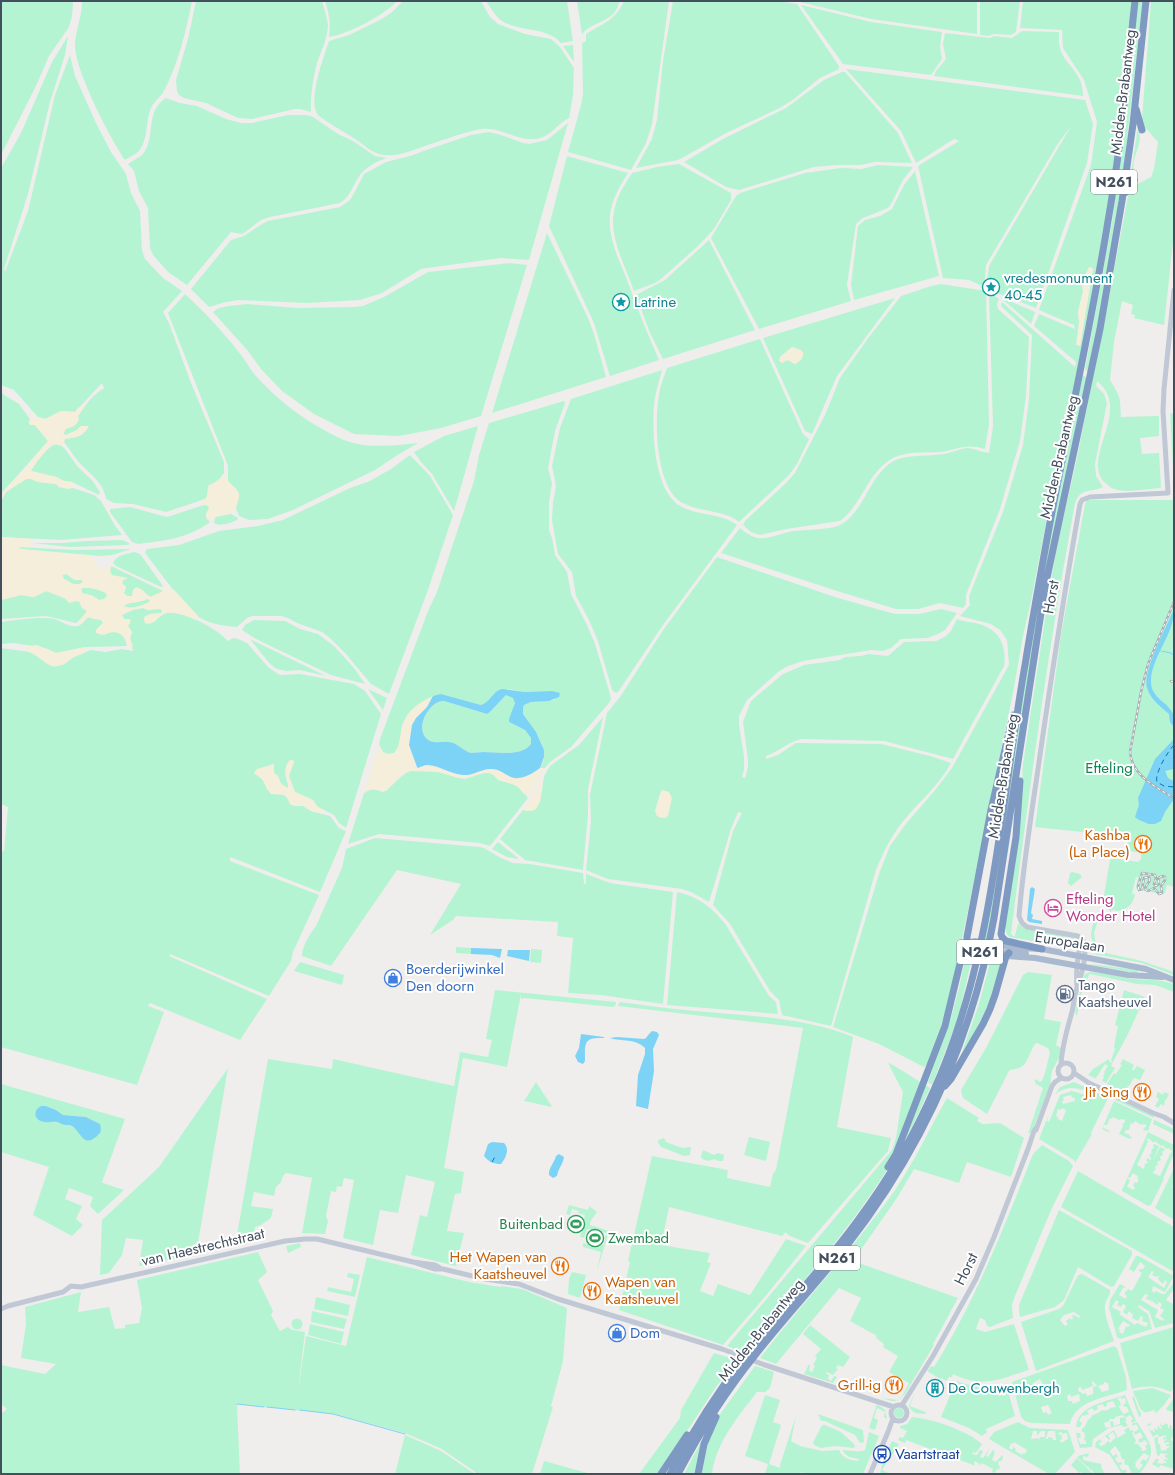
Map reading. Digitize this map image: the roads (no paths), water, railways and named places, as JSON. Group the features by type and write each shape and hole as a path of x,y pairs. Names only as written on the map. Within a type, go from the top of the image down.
{"highway":[{"name":"Midden-Brabantweg","path":"670,1474 698,1424 753,1352 829,1258 870,1203 903,1152 931,1096 952,1045 969,993 984,928 1022,680 1051,517 1091,324 1109,216 1122,123 1135,1"},
{"name":"Midden-Brabantweg","path":"753,1352 847,1245 878,1203 908,1155 941,1091 954,1060 968,1019 988,946 1026,717 1045,587 1100,329 1122,201 1136,101 1146,1"},
{"name":"N261","path":"1136,101 1138,117 1142,130"},
{"name":"N261","path":"1122,201 1129,185 1134,180"},
{"name":"N261","path":"870,1203 896,1154 945,1026 963,951 967,943 991,810 1018,690 1022,680"},
{"name":"N261","path":"1026,717 1016,837 1001,934 1006,941 1042,949"},
{"name":"N261","path":"941,1091 951,1079 983,1024 995,995 1008,954"},
{"name":"Midden-Brabantweg","path":"678,1474 706,1425 739,1375 743,1365"},
{"name":"N261","path":"698,1474 701,1456 713,1421 728,1397 739,1375"},
{"name":"N261","path":"661,1474 688,1432 698,1424"}],"main road":[{"name":"Europalaan","path":"967,943 994,949 1042,949 1146,969 1174,980"},
{"name":"Europalaan","path":"994,949 1008,954 1128,975 1167,978"}],"street":[{"name":"Horst","path":"1064,1064 1062,1055 1077,988 1083,940 1078,936 1027,927 1020,919 1024,870 1048,693 1080,504 1082,500 1090,496 1168,493 1163,411 1174,290"},
{"path":"1064,1064 1073,1068 1073,1075 1067,1080 1060,1077 1058,1068 1064,1064"},
{"path":"1073,1075 1153,1113 1162,1120 1173,1122"},
{"name":"Horst","path":"903,1406 976,1279 1028,1149 1031,1145 1052,1086 1060,1077"},
{"name":"van Haestrechtstraat","path":"1,1309 63,1292 71,1286 81,1287 277,1243 305,1239 327,1241 413,1262 425,1267 443,1269 485,1279 519,1284 558,1299 722,1349 765,1365 881,1402 893,1409"},
{"path":"870,1474 895,1419 893,1409 898,1405 903,1406 907,1412 906,1416 902,1421 895,1419"}],"water":[{"path":"1174,609 1171,628 1154,664 1151,683 1157,696 1170,708 1173,714 1174,727 1170,722 1169,714 1156,703 1151,696 1147,688 1146,681 1152,660"},
{"path":"503,689 525,692 552,691 560,693 559,697 549,701 531,702 524,705 523,708 523,714 536,732 544,750 544,757 540,768 521,778 513,778 499,770 494,769 463,775 431,765 417,767 409,745 412,725 416,718 427,707 433,696 441,694 481,705","holes":["506,695 513,698 515,703 509,722 525,730 531,738 531,744 521,751 509,753 471,753 465,751 458,745 449,742 431,741 426,738 423,733 423,721 429,709 439,702 444,701 487,714"]},
{"path":"1174,739 1174,769 1165,771 1168,778 1174,781 1174,799 1161,821 1155,824 1149,824 1135,817 1139,805 1138,798 1155,759"},
{"path":"1032,887 1035,889 1031,913 1033,915 1032,919 1042,921 1042,924 1029,922 1027,920 1030,889"},
{"path":"471,948 502,949 500,958 492,955 471,954"},
{"path":"508,950 530,950 529,961 507,956"},
{"path":"652,1031 657,1032 659,1035 653,1049 654,1071 648,1109 636,1106 638,1075 645,1054 645,1048 633,1041 610,1038 617,1037 644,1039"},
{"path":"581,1034 604,1037 592,1039 587,1042 585,1046 585,1061 583,1064 578,1062 575,1056 579,1048"},
{"path":"41,1106 46,1106 56,1110 63,1115 86,1117 100,1124 100,1133 88,1141 69,1125 38,1120 35,1113"},
{"path":"492,1142 504,1143 506,1145 507,1154 501,1164 491,1162 484,1156 488,1144"},
{"path":"559,1154 564,1157 557,1176 553,1178 549,1175 549,1170 556,1156"},
{"name":"Buitenbad","path":"574,1216 581,1217 579,1231 571,1230"}],"waterway":[{"path":"1161,651 1171,653 1174,656"},
{"path":"237,1404 264,1407"},
{"path":"267,1407 295,1410"},
{"path":"300,1410 333,1414 405,1434"}],"railway":[{"path":"1174,602 1148,664 1141,692 1130,752 1135,768 1140,774 1153,785 1174,798"},
{"path":"1142,873 1155,875 1156,878 1154,884 1156,886 1159,884 1158,879 1162,876 1165,877 1165,880 1161,886 1162,893 1159,894 1154,888 1148,891 1146,890 1145,888 1150,880 1149,877 1144,878 1142,889 1139,890 1138,886 1142,873"}],"place":[{"name":"vredesmonument 40-45","path":"991,287"},
{"name":"Latrine","path":"621,302"},
{"name":"Kashba (La Place)","path":"1143,844"},
{"name":"Efteling Wonder Hotel","path":"1053,908"},
{"name":"Boerderijwinkel Den doorn","path":"393,978"},
{"name":"Tango Kaatsheuvel","path":"1065,994"},
{"name":"Jit Sing","path":"1142,1092"},
{"name":"Buitenbad","path":"576,1224"},
{"name":"Zwembad","path":"595,1238"},
{"name":"Het Wapen van Kaatsheuvel","path":"560,1266"},
{"name":"Wapen van Kaatsheuvel","path":"592,1291"},
{"name":"Dom","path":"617,1333"},
{"name":"Grill-ig","path":"894,1385"},
{"name":"De Couwenbergh","path":"935,1388"},
{"name":"Vaartstraat","path":"882,1454"}],"park label":[{"name":"Efteling","path":"1109,768"}]}
